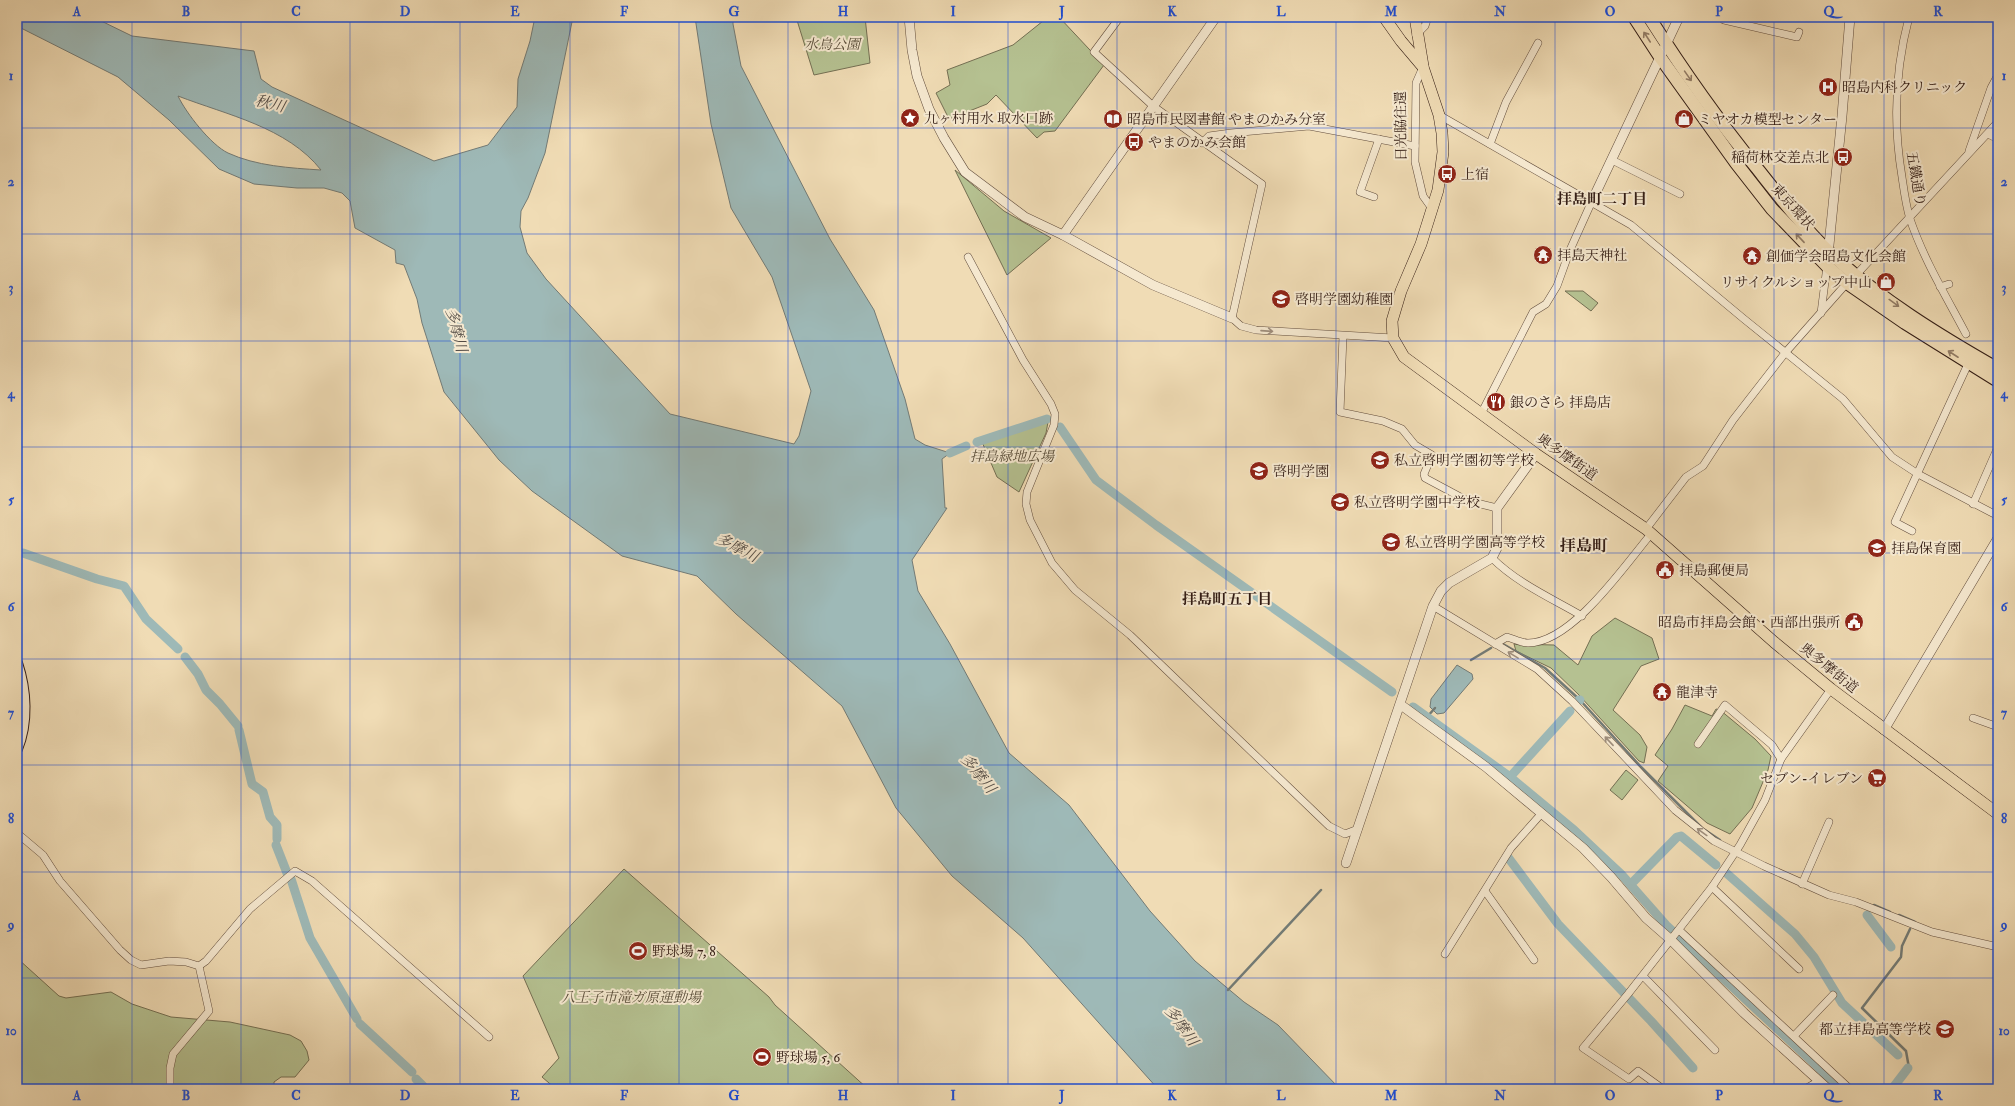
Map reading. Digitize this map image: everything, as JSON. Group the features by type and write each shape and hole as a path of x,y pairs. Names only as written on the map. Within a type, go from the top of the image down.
{"highway":[{"name":"東京環状","path":"1634,17 1710,128 1772,209 1827,266 1903,309 1998,369"},
{"name":"東京環状","path":"1649,17 1726,130 1783,202 1829,251 1851,279 1968,364 1998,381"}],"main road":[{"path":"1384,17 1401,41 1423,67"},
{"path":"1392,338 1393,312 1422,244 1433,210 1438,190 1443,152 1439,114 1423,67 1416,35 1414,17"},
{"name":"奥多摩街道","path":"1392,338 1404,357 1536,454 1649,532 1774,642 1832,689 1884,730 1998,814"},
{"path":"17,663 24,692 17,749"}],"street":[{"path":"909,17 912,50 922,89 929,109 944,138 965,172 1025,217 1063,235 1153,285 1232,318 1241,326 1256,330 1392,338"},
{"path":"1120,17 1094,52 1152,106 1202,143 1262,184 1232,318"},
{"path":"1063,235 1152,106 1216,17"},
{"path":"1416,35 1425,26 1428,17"},
{"path":"1481,414 1533,312 1546,304 1557,286 1570,250 1679,17"},
{"path":"1821,313 1842,124 1850,17"},
{"name":"五鐵通り","path":"1909,17 1902,43 1896,92 1895,128 1903,185 1910,218 1940,287 1966,334"},
{"path":"1724,20 1797,37 1799,32"},
{"path":"1490,144 1506,102 1538,43"},
{"name":"日光脇往還","path":"1423,67 1416,83 1415,162 1423,196 1433,210"},
{"path":"1968,153 1991,88 1998,75"},
{"path":"1439,114 1631,224 1785,353 1843,399 1892,457 1918,474 1998,516"},
{"path":"1496,644 1508,638 1528,643 1540,640 1560,632 1582,616 1649,532 1686,477 1703,466 1733,420 1785,353 1851,279 1910,218 1998,122"},
{"path":"1202,143 1209,136 1309,126 1415,146"},
{"path":"1988,134 1998,139"},
{"path":"1374,197 1360,192 1379,139"},
{"path":"1612,160 1680,194"},
{"path":"968,257 1023,360 1051,404 1055,414 1054,425 1027,492 1026,504 1030,520 1052,563 1075,590 1130,635 1328,826 1344,834 1358,830"},
{"path":"1940,287 1949,284"},
{"path":"1343,336 1340,412 1383,421 1402,429 1415,445 1432,456 1424,474 1425,478 1468,501 1497,508"},
{"path":"1912,531 1895,522 1968,364"},
{"path":"1973,504 1998,447"},
{"path":"1346,864 1434,606 1441,591 1449,583 1492,558 1497,548 1498,541 1497,508 1536,454"},
{"path":"1884,730 1998,538"},
{"path":"1492,558 1503,569 1522,582 1582,616"},
{"path":"1434,606 1537,669 1572,701 1641,776 1688,822 1714,841 1802,884 1908,921 1932,932 1998,947"},
{"path":"1663,1089 1638,1071 1629,1079 1583,1048 1643,976 1712,887 1740,845 1765,800 1782,759 1832,689"},
{"path":"1698,744 1725,704 1750,724 1772,745 1782,759"},
{"path":"1401,706 1486,766 1583,848 1612,877 1646,918 1671,938 1744,1013 1828,1089"},
{"path":"1973,718 1998,727"},
{"path":"1445,954 1511,848 1542,813"},
{"path":"1802,884 1829,822"},
{"path":"17,833 43,855 60,881 120,950 131,960 141,965 169,961 186,962 199,966 206,962 250,909 295,871 312,881 489,1037"},
{"path":"1712,887 1799,969"},
{"path":"1485,891 1534,960"},
{"path":"1679,930 1850,1089"},
{"path":"170,1089 170,1068 173,1054 209,1011 199,966"},
{"path":"1643,976 1715,1050"},
{"path":"1794,1036 1833,995"},
{"path":"1805,1089 1819,1081"}],"green space":[{"name":"水鳥公園","path":"796,17 865,17 870,63 814,75"},
{"path":"1048,17 1059,17 1104,65 1055,131 1044,132 1037,138 996,95 987,104 949,119 936,93 950,85 947,70 1013,45"},
{"path":"955,170 1004,211 1051,238 1007,275"},
{"path":"1565,291 1583,291 1598,303 1591,311"},
{"name":"拝島緑地広場","path":"1048,422 1046,433 1019,492 997,477 982,442"},
{"path":"1615,618 1652,638 1659,659 1641,666 1613,710 1640,735 1647,747 1644,763 1639,761 1579,695 1551,668 1516,651 1514,644 1554,645 1578,665 1592,636"},
{"path":"1685,705 1712,716 1716,709 1720,710 1755,739 1771,756 1768,770 1752,808 1730,834 1707,823 1658,781 1668,766 1655,755 1672,729"},
{"path":"1626,770 1638,780 1622,800 1610,790"},
{"name":"野球場 7, 8","path":"624,869 769,997 775,1005 868,1089 556,1089 542,1077 559,1058 523,976"},
{"path":"17,958 59,996 66,998 111,992 132,1004 171,1017 230,1022 290,1035 301,1041 307,1051 309,1060 295,1077 281,1077 274,1082 274,1089 17,1089"}],"water":[{"path":"17,17 93,17 132,36 254,51 261,79 272,87 434,161 488,145 517,107 518,79 530,41 535,17 573,17 545,153 528,198 521,211 520,227 527,253 546,279 670,414 794,444 799,436 811,391 772,277 731,208 711,124 695,17 733,17 741,66 830,239 874,310 905,399 915,439 925,445 950,453 942,459 945,508 947,508 912,560 918,591 950,644 1009,753 1069,805 1150,911 1195,961 1244,1002 1278,1025 1340,1089 1158,1089 1023,938 952,876 896,808 842,706 736,614 697,576 622,556 532,491 499,460 444,392 422,323 417,299 404,265 396,263 395,250 355,228 350,201 342,193 324,188 297,188 254,184 219,169 169,120 118,77 17,26","holes":["178,96 236,116 274,133 307,155 321,170 262,164 228,153 221,149 207,136 187,111"]},
{"path":"1457,665 1472,674 1473,679 1444,713 1437,714 1430,707 1431,699"}],"waterway":[{"path":"977,442 1047,419"},
{"path":"1060,427 1096,480 1156,525 1392,692"},
{"path":"950,453 966,446"},
{"path":"23,553 97,579 124,586 146,619 178,649"},
{"path":"1503,644 1545,668 1580,700 1641,767 1701,827"},
{"path":"1471,660 1491,648"},
{"path":"185,657 198,674 206,690 238,726"},
{"path":"1413,707 1510,777 1574,830 1621,874 1666,925 1816,1065 1839,1089"},
{"path":"1427,717 1435,708"},
{"path":"1510,777 1570,711"},
{"path":"239,730 252,784 263,792 270,817 277,825 277,839"},
{"path":"1705,830 1720,840"},
{"path":"1634,881 1677,837 1681,836 1716,865"},
{"path":"276,845 287,873"},
{"path":"1507,856 1558,924 1651,1021 1693,1068"},
{"path":"1724,871 1795,934 1814,957 1842,1003 1898,1055"},
{"path":"291,879 310,938 357,1019"},
{"path":"1228,990 1321,890"},
{"path":"1874,905 1890,912"},
{"path":"1867,915 1891,947"},
{"path":"1899,915 1915,922"},
{"path":"1909,1068 1906,1051 1862,1008 1901,957 1902,946 1910,929"},
{"path":"360,1024 412,1072"},
{"path":"1892,1089 1908,1068"},
{"path":"416,1079 426,1089"}],"place":[{"name":"昭島内科クリニック","path":"1828,87"},
{"name":"九ヶ村用水 取水口跡","path":"910,118"},
{"name":"昭島市民図書館 やまのかみ分室","path":"1113,119"},
{"name":"ミヤオカ模型センター","path":"1684,119"},
{"name":"やまのかみ会館","path":"1134,142"},
{"name":"稲荷林交差点北","path":"1843,157"},
{"name":"上宿","path":"1447,174"},
{"name":"拝島天神社","path":"1543,255"},
{"name":"創価学会昭島文化会館","path":"1752,256"},
{"name":"リサイクルショップ中山","path":"1886,282"},
{"name":"啓明学園幼稚園","path":"1281,299"},
{"name":"銀のさら 拝島店","path":"1496,402"},
{"name":"私立啓明学園初等学校","path":"1380,460"},
{"name":"啓明学園","path":"1259,471"},
{"name":"私立啓明学園中学校","path":"1340,502"},
{"name":"私立啓明学園高等学校","path":"1391,542"},
{"name":"拝島保育園","path":"1877,548"},
{"name":"拝島郵便局","path":"1665,570"},
{"name":"昭島市拝島会館・西部出張所","path":"1854,622"},
{"name":"龍津寺","path":"1662,692"},
{"name":"セブン-イレブン","path":"1877,778"},
{"name":"野球場 7, 8","path":"638,951"},
{"name":"都立拝島高等学校","path":"1945,1029"},
{"name":"野球場 5, 6","path":"762,1057"}],"district":[{"name":"拝島町二丁目","path":"1602,199"},
{"name":"拝島町","path":"1584,546"},
{"name":"拝島町五丁目","path":"1227,599"}],"water label":[{"name":"秋川","path":"270,104"},
{"name":"多摩川","path":"456,330"},
{"name":"多摩川","path":"737,548"},
{"name":"多摩川","path":"978,774"},
{"name":"多摩川","path":"1181,1026"}],"park label":[{"name":"八王子市滝ガ原運動場","path":"631,997"}]}
